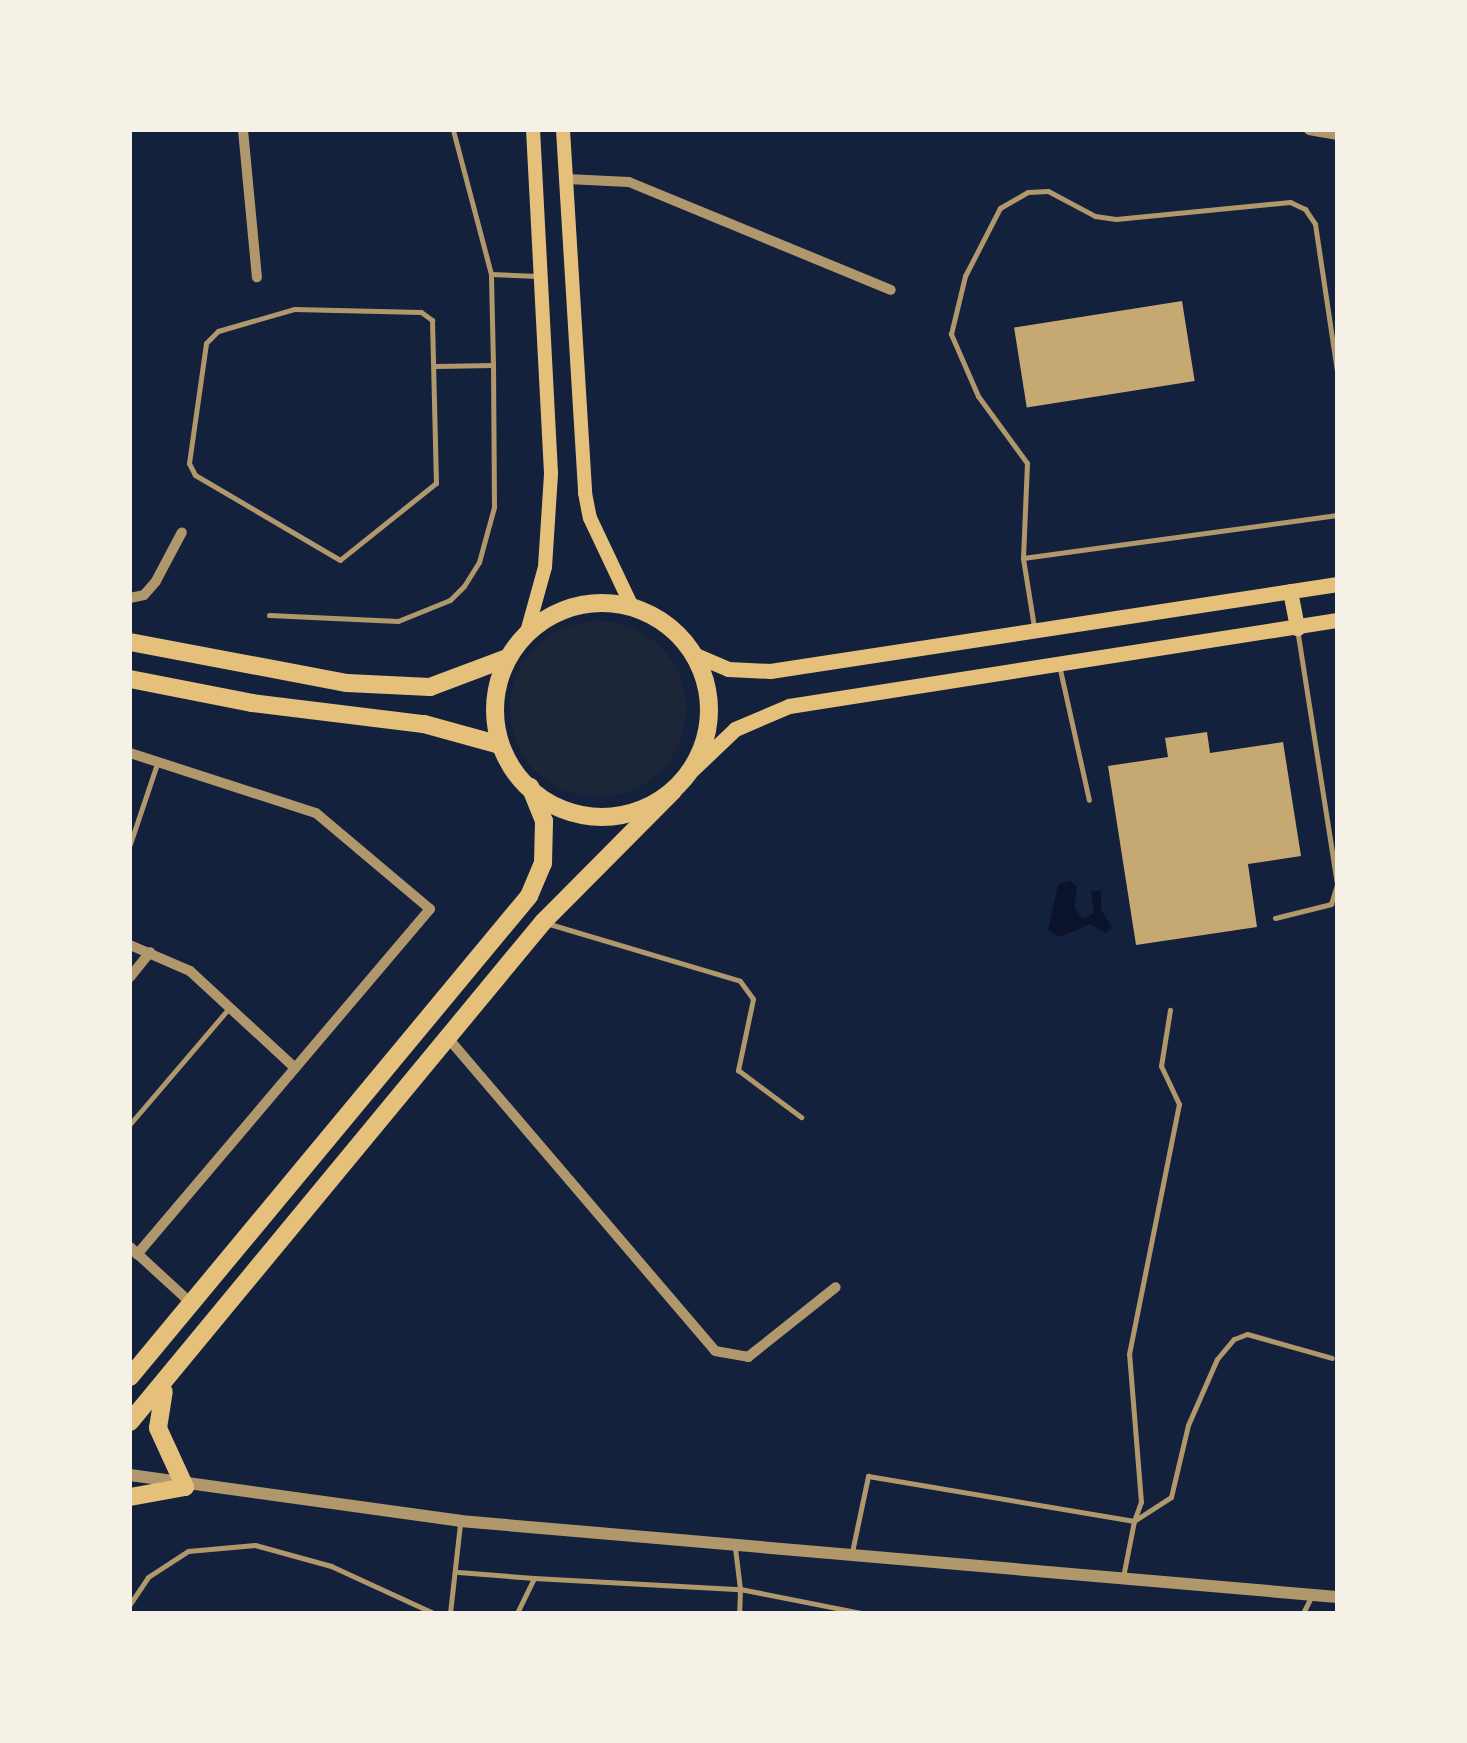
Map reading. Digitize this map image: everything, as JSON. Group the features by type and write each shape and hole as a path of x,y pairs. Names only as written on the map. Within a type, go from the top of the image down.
{"highway":[{"path":"130,1376 530,896 542,863 544,821 530,787 500,745 494,700 508,658 527,632 576,606 632,607 660,620 693,654 710,712 692,770 543,922 130,1422"},
{"path":"130,642 347,683 430,687 508,658"},
{"path":"130,679 252,704 424,724 500,745"},
{"path":"530,787 567,811 594,817 636,811 673,791"},
{"path":"130,1497 186,1487 158,1428 158,1404 171,1377"}],"main road":[{"path":"527,632 545,567 551,473 533,130"},
{"path":"564,130 585,493 590,518 632,607"},
{"path":"693,654 728,669 770,671 1337,584"},
{"path":"1290,590 1296,628"},
{"path":"692,770 736,730 790,706 1337,620"}],"street":[{"path":"243,130 256,277"},
{"path":"1308,130 1337,136"},
{"path":"566,179 630,182 891,290"},
{"path":"130,598 144,596 156,581 182,532"},
{"path":"130,754 316,812 430,909 134,1250 191,1303"},
{"path":"130,945 190,971 294,1068"},
{"path":"130,976 150,952"},
{"path":"448,1038 716,1351 748,1357 836,1287"},
{"path":"130,1475 186,1487 460,1521 734,1540 1337,1597"}],"lane":[{"path":"269,615 398,621 450,600 480,562 494,507 491,274 453,130"},
{"path":"1034,630 1023,558 1027,463 978,396 951,334 952,309 1000,208 1028,192 1048,191 1095,216 1116,220 1290,202 1305,209 1314,224 1337,371"},
{"path":"491,274 542,276"},
{"path":"294,309 421,312 432,320 436,366 436,483 340,560 195,475 189,463 202,356 218,332 294,309"},
{"path":"436,366 493,365"},
{"path":"1023,558 1337,514"},
{"path":"1275,918 1330,904 1337,884 1296,628"},
{"path":"1059,662 1067,718 1082,758 1089,800"},
{"path":"130,842 158,762"},
{"path":"543,922 740,982 753,999 738,1070 801,1117"},
{"path":"130,1124 231,1006"},
{"path":"1123,1577 1141,1502 1128,1354 1179,1104 1161,1066 1170,1010"},
{"path":"852,1552 868,1476 1134,1521 1172,1497 1188,1426 1216,1359 1234,1339 1247,1334 1332,1358"},
{"path":"450,1613 460,1521"},
{"path":"734,1540 739,1613"},
{"path":"130,1604 148,1577 188,1551 256,1545 331,1566 433,1613"},
{"path":"457,1572 740,1589 862,1613"},
{"path":"517,1613 534,1578"},
{"path":"1303,1613 1312,1594"}],"shaded area":[{"path":"598,621 632,627 661,646 680,675 686,709 680,743 661,772 632,791 598,797 564,791 535,772 516,743 510,709 516,675 535,646 564,627"},
{"path":"1071,881 1077,887 1074,907 1083,919 1094,913 1091,891 1101,891 1101,910 1112,927 1106,933 1090,924 1060,937 1048,930 1058,884"}],"building":[{"path":"1182,301 1195,381 1027,408 1014,328"},
{"path":"1207,732 1210,753 1283,742 1301,856 1248,864 1257,927 1136,945 1108,766 1168,757 1165,738"}]}
